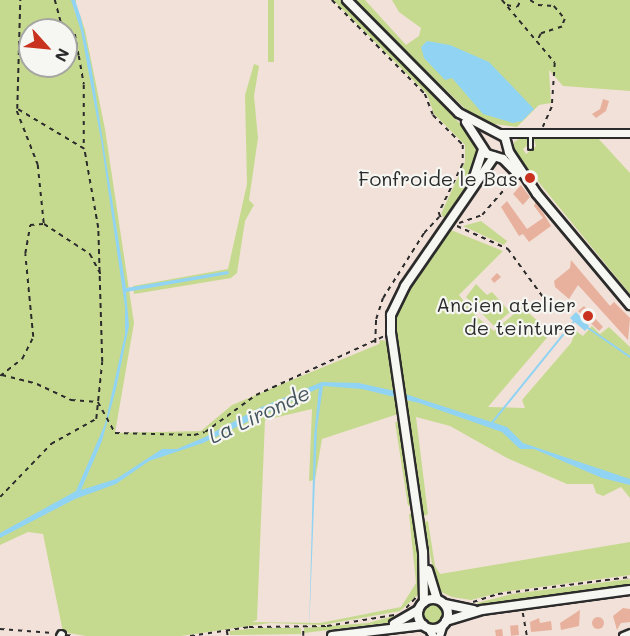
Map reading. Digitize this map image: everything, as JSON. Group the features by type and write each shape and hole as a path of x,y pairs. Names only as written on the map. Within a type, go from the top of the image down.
{"street":[{"path":"347,0 459,113 478,127 497,132 537,194"},
{"path":"459,113 483,148 508,164 537,194 630,305"},
{"path":"462,202 483,148 485,136 497,132 529,130 570,135 630,133"},
{"path":"382,629 418,610 424,602 423,552 390,333 395,301 462,202 495,157 519,131"},
{"path":"423,552 440,601 448,611 439,636"},
{"path":"332,636 382,629 428,630 482,610 630,590"},
{"path":"424,602 440,601 482,610"},
{"path":"418,610 428,630"},
{"path":"623,636 630,633"}],"lane":[{"path":"529,130 533,143 530,147"}],"path":[{"path":"20,0 16,109 38,165 44,224"},
{"path":"0,497 51,444 96,419 98,402 102,362 102,276 84,149 84,85 75,34 61,22 56,0"},
{"path":"332,0 425,94 433,115 463,145 463,164 439,217 424,233 383,298 376,319 375,342"},
{"path":"502,0 534,35 555,63 552,107 542,131"},
{"path":"506,5 517,7 520,0"},
{"path":"530,0 538,5 554,6 565,19 562,27 541,34 538,40"},
{"path":"16,109 84,149"},
{"path":"507,186 482,215 453,224 507,249 546,301"},
{"path":"439,217 449,222"},
{"path":"1,375 22,359 33,337 25,254 30,225 44,224 90,254 102,276"},
{"path":"98,402 115,433 194,435 205,432 256,395 375,342 390,333"},
{"path":"1,375 37,384 71,400 98,402"},
{"path":"521,603 527,636"},
{"path":"303,626 303,636"},
{"path":"0,629 39,629 60,635 75,636"},
{"path":"226,630 228,636"}],"green space":[{"path":"0,0 76,0 74,11 80,15 85,30 105,129 134,323 115,433 201,431 232,405 379,344 380,340 388,341 398,414 322,439 315,480 309,481 312,409 265,420 257,620 252,622 320,623 401,607 416,583 409,514 414,513 422,591 400,611 322,625 270,623 181,636 86,636 63,632 43,534 28,532 0,545"},
{"path":"268,0 274,0 274,62 268,62"},
{"path":"333,0 340,0 473,137 477,154 475,171 445,219 441,214 465,162 465,145 434,114 427,94"},
{"path":"353,0 365,0 406,45 419,36 421,28 399,12 392,0 630,0 630,91 563,86 549,70 551,103 539,105 517,127 479,122"},
{"path":"254,64 259,66 254,96 258,138 249,200 254,205 245,221 237,273 231,278 134,294 133,286 228,269 247,184 245,95"},
{"path":"532,133 566,139 597,137 630,173 630,294 514,152 514,142 527,134 530,143 523,149 526,154 536,146"},
{"path":"481,221 507,241 504,245 463,226"},
{"path":"446,228 503,251 459,295 477,317 494,331 522,307 551,333 488,407 525,408 522,400 571,343 576,331 583,336 592,326 600,334 609,327 630,347 630,498 621,487 603,496 596,493 593,484 567,484 507,458 450,426 416,417 428,514 422,517 393,312"},
{"path":"476,284 487,295 492,292 510,312 494,326 466,297"},
{"path":"395,422 400,422 412,505 408,506"},
{"path":"428,521 435,566 440,574 630,542 630,575 502,592 471,600 452,597 437,590 424,522"},
{"path":"630,579 630,584 478,606 477,603 512,594"},
{"path":"429,604 437,604 443,610 443,618 437,624 429,624 423,618 423,610"},
{"path":"401,614 404,618 394,622 304,633 304,628 368,623"},
{"path":"301,628 301,634 230,635 229,631"}],"water":[{"name":"La Lironde","path":"71,0 75,0 81,18 91,65 126,288 228,271 229,274 126,292 129,326 116,389 102,441 81,490 116,479 162,449 177,449 259,408 322,382 359,383 399,392 507,427 523,443 630,479 630,485 602,478 534,449 520,449 502,432 419,403 362,389 323,386 317,428 309,634 314,436 319,388 203,443 149,461 116,484 75,499 0,538 0,533 76,491 105,424 125,334 125,307 101,140 77,18"},
{"path":"427,41 450,45 489,62 534,109 522,121 513,123 483,114 452,78 445,80 424,58 421,47"},
{"path":"576,312 589,326 585,331 570,318"}],"building":[{"path":"603,99 609,101 606,111 596,118 592,114 600,109"},
{"path":"521,185 530,197 523,205 513,194"},
{"path":"507,201 527,229 543,218 534,206 536,201 551,226 529,242 523,234 519,236 501,207"},
{"path":"571,260 610,306 614,302 630,318 628,340 578,285 569,299 555,287 554,281 570,268"},
{"path":"497,273 501,277 494,283 491,279"},
{"name":"Ancien atelier de teinture","path":"584,306 603,327 599,331 578,311"},
{"path":"623,608 630,609 630,622 621,623 617,630 613,616"},
{"path":"580,610 579,626 561,630 560,623"},
{"path":"600,617 604,623 600,629 596,629 592,621"},
{"path":"539,618 540,623 551,621 552,630 531,632 530,622"},
{"path":"518,625 519,635 511,636 510,626"},
{"path":"502,629 503,636 496,636 495,630"}],"waterway":[{"path":"491,424 574,321"},
{"path":"588,328 630,357"}],"place":[{"name":"Fonfroide le Bas","path":"530,178"},
{"name":"Ancien atelier de teinture","path":"588,316"}]}
